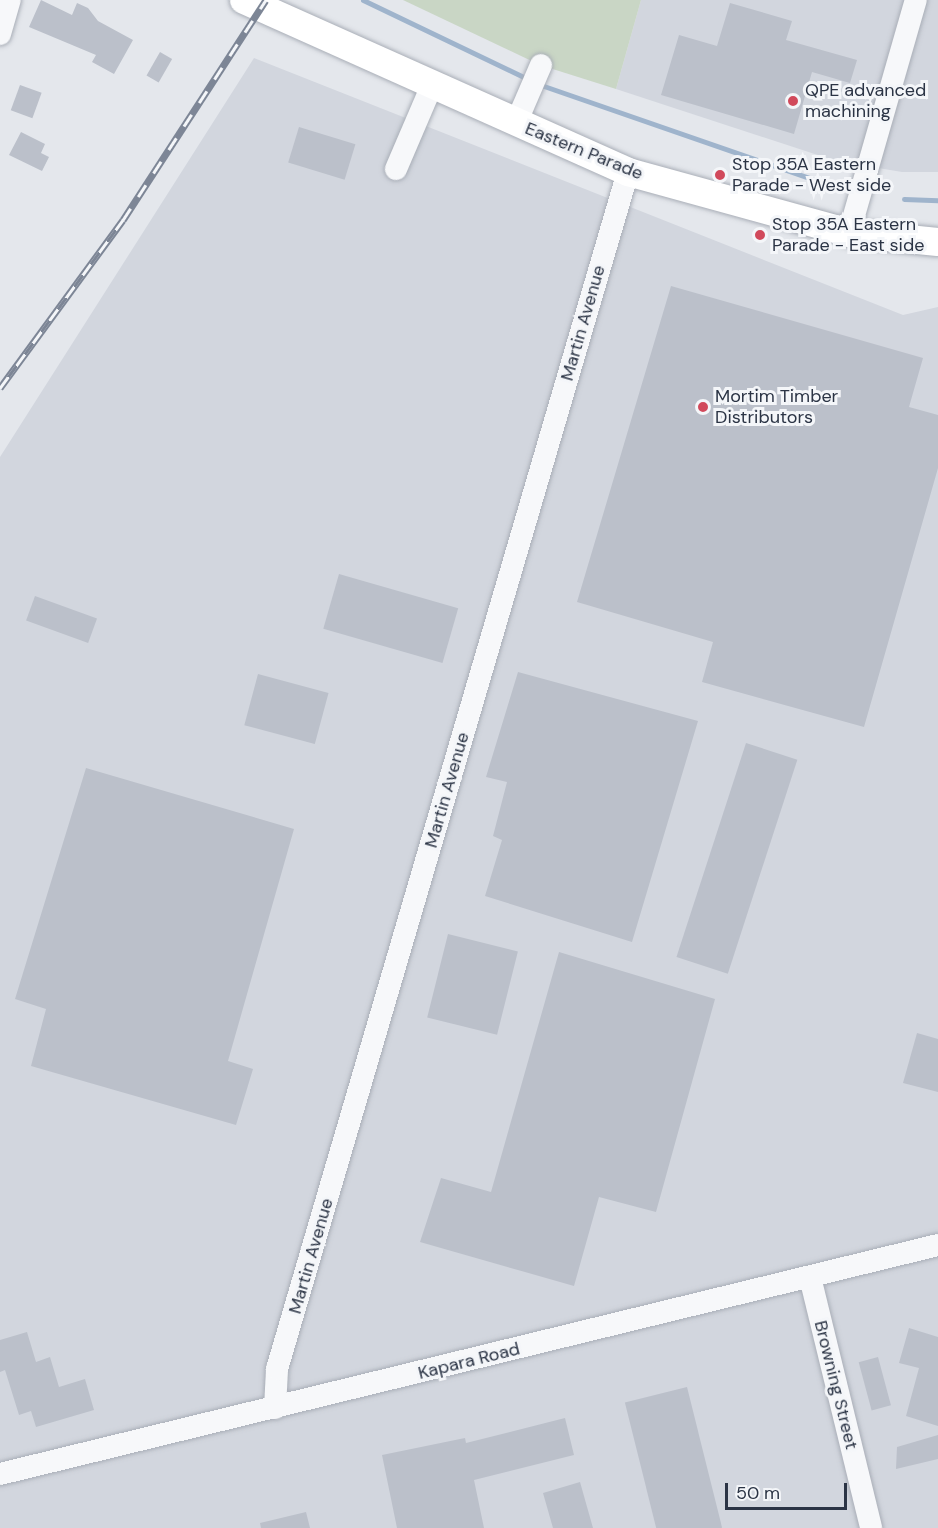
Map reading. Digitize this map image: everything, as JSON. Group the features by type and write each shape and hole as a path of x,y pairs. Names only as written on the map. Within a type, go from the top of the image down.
{"main road":[{"name":"Eastern Parade","path":"244,0 315,28 432,85 521,112 628,172 849,233 938,242"},
{"name":"Eastern Parade","path":"272,0 315,28"}],"street":[{"path":"0,34 10,0"},
{"path":"849,233 916,0"},
{"path":"521,112 540,65"},
{"path":"396,169 432,85"},
{"name":"Martin Avenue","path":"275,1408 273,1395 281,1358 628,172"},
{"name":"Kapara Road","path":"0,1473 938,1245"},
{"name":"Browning Street","path":"810,1277 871,1528"}],"shaded area":[{"path":"641,0 938,0 938,172 902,172 836,161 616,89"},
{"path":"254,58 903,315 938,307 938,1528 0,1528 0,457"}],"green space":[{"path":"403,0 641,0 616,89 540,65"}],"building":[{"path":"41,0 72,15 77,3 88,8 98,21 133,40 114,74 92,62 96,55 29,27"},
{"path":"730,3 792,21 786,40 857,60 850,83 812,72 794,134 661,95 679,35 717,46"},
{"path":"160,52 172,59 159,82 146,75"},
{"path":"20,85 42,93 32,118 11,110"},
{"path":"299,127 355,144 345,180 288,162"},
{"path":"21,132 45,144 41,153 49,157 42,171 9,155"},
{"path":"671,286 923,358 909,407 938,415 938,468 864,727 702,682 713,642 577,602"},
{"path":"339,574 458,608 442,663 323,629"},
{"path":"35,596 97,619 88,643 26,620"},
{"path":"518,672 698,721 632,942 485,896 502,840 493,836 507,782 486,777"},
{"path":"258,674 329,693 315,744 244,725"},
{"path":"746,743 797,760 728,974 676,957"},
{"path":"86,768 294,829 228,1061 253,1069 236,1125 31,1066 46,1009 15,999"},
{"path":"448,934 518,951 497,1035 427,1017"},
{"path":"559,952 715,999 656,1212 599,1197 574,1286 420,1242 441,1178 491,1192"},
{"path":"917,1033 938,1039 938,1092 903,1083"},
{"path":"909,1328 938,1337 938,1426 906,1416 919,1368 899,1363"},
{"path":"27,1332 36,1362 50,1357 59,1387 85,1379 94,1410 36,1427 31,1411 19,1415 5,1370 0,1372 0,1340"},
{"path":"878,1357 891,1405 872,1410 859,1362"},
{"path":"687,1387 722,1528 656,1528 625,1402"},
{"path":"565,1418 574,1455 474,1480 484,1528 397,1528 382,1455 465,1438 466,1443"},
{"path":"938,1435 938,1459 896,1469 897,1447"},
{"path":"580,1482 593,1528 553,1528 543,1493"},
{"path":"306,1512 310,1528 261,1528 260,1523"}],"waterway":[{"path":"363,0 530,80"},
{"path":"538,84 836,187"},
{"path":"904,199 938,200"}],"railway":[{"path":"0,388 123,220 266,0"}],"place":[{"name":"QPE advanced machining","path":"793,101"},
{"name":"Stop 35A Eastern Parade - West side","path":"720,175"},
{"name":"Stop 35A Eastern Parade - East side","path":"760,235"},
{"name":"Mortim Timber Distributors","path":"703,407"}]}
